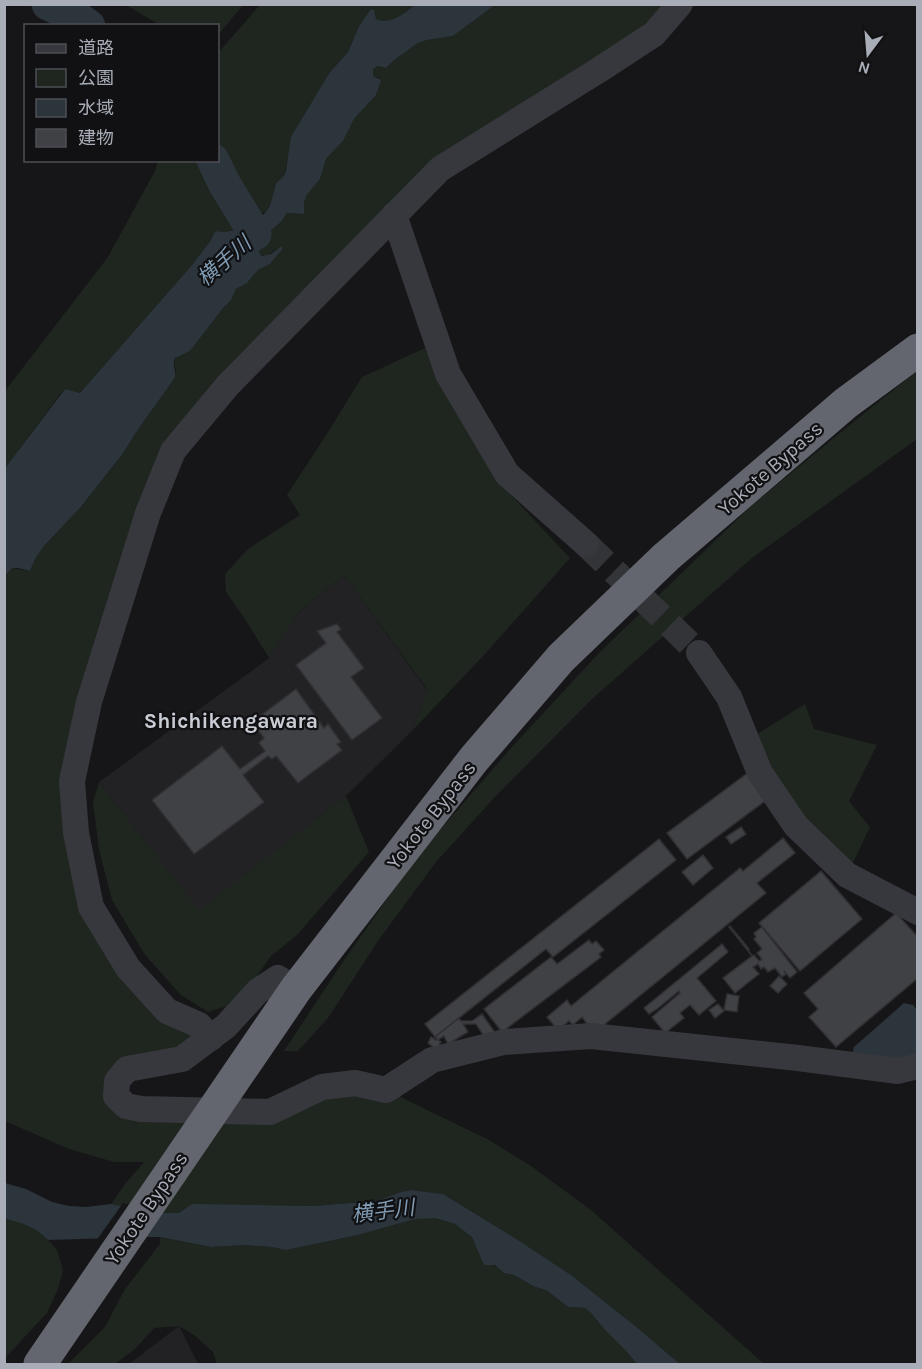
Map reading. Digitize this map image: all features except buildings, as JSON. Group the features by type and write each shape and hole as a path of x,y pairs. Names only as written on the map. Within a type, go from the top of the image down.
{"highway":[{"name":"Yokote Bypass","path":"40,1365 296,989 474,759 561,658 666,557 846,403 918,350"}],"street":[{"path":"211,1038 199,1025 167,1011 128,968 91,907 76,833 72,781 89,702 148,513 173,451 228,385 440,169 654,34 680,4"},
{"path":"394,215 447,374 507,474 586,544"},
{"path":"699,653 729,696 760,773 796,826 847,875 918,912"},
{"path":"296,989 278,978 258,991 226,1026 182,1059 127,1069 117,1081 116,1096 126,1106 141,1108 270,1112 322,1087 355,1083 386,1090 432,1060 504,1042 591,1036 898,1071 918,1066"}],"shaded area":[{"path":"344,575 427,690 413,730 346,796 199,911 99,782 268,659 300,611"},
{"path":"179,1326 198,1364 129,1364"}],"green space":[{"path":"126,5 243,5 219,34 219,24 158,24"},
{"path":"260,5 414,5 401,15 386,21 376,19 371,9 359,26 348,52 330,72 287,162 284,176 276,183 270,206 265,213 255,212 243,201 226,176 219,157 219,52"},
{"path":"495,5 680,5 440,169 173,451 89,702 76,833 128,968 211,1038 127,1069 116,1096 270,1112 322,1087 386,1090 489,1140 531,1166 591,1210 764,1364 680,1364 571,1275 443,1194 411,1190 376,1201 313,1206 190,1205 179,1213 156,1213 111,1204 144,1162 114,1162 69,1149 5,1121 5,576 12,568 30,571 44,546 80,508 124,452 174,379 175,357 190,351 236,289 247,283 258,270 270,264 279,253 275,250 267,256 260,255 263,237 281,222 287,213 304,214 306,196 320,179 326,159 343,141 354,119 376,95 379,78 373,76 373,69 378,66 386,68 418,43 453,36"},
{"path":"158,162 199,162 219,183 226,200 238,215 240,226 227,233 217,231 214,233 192,265 80,393 64,389 5,468 5,391 108,257"},
{"path":"425,348 438,379 494,477 570,558 484,655 413,730 427,689 344,575 300,611 269,658 226,592 225,574 248,549 300,515 287,495 362,377"},
{"path":"917,371 917,439 752,558 593,698 494,798 436,862 378,941 328,1018 298,1051 284,1051 415,859 511,748 599,653 751,506"},
{"path":"805,704 814,729 877,745 849,801 870,827 851,867 824,849 778,787 757,734"},
{"path":"99,782 199,910 346,796 369,852 297,935 270,957 240,1002 208,1012 181,995 145,955 112,900 99,850 93,802"},
{"path":"428,1217 455,1224 465,1230 492,1265 504,1273 514,1275 535,1287 546,1290 568,1307 585,1308 637,1364 217,1364 213,1352 194,1335 179,1326 154,1328 135,1349 115,1364 68,1364 105,1327 125,1289 160,1244 160,1237 211,1247 244,1245 286,1250"},
{"path":"5,1219 24,1223 42,1233 57,1250 63,1270 58,1289 47,1313 5,1358"}],"water":[{"name":"横手川","path":"414,5 495,5 453,36 418,43 386,68 378,66 373,69 373,76 381,80 376,95 354,119 343,141 326,159 320,179 306,196 304,214 287,213 281,222 263,237 259,253 262,256 271,254 282,246 282,250 270,264 258,270 247,283 236,289 231,300 190,351 175,358 174,379 124,452 80,508 44,546 30,571 12,568 5,576 5,468 65,389 80,393 192,265 214,233 232,231 240,226 240,220 247,217 253,221 265,213 270,206 276,183 284,176 291,137 330,72 348,52 359,26 371,9 374,10 376,19 386,21 401,15"},
{"path":"904,1003 913,1005 917,1010 917,1054 900,1063 852,1054 854,1047"},
{"name":"横手川","path":"5,1183 26,1189 52,1202 69,1206 86,1207 111,1204 156,1213 179,1213 194,1204 313,1206 376,1201 411,1190 443,1194 571,1275 680,1364 637,1364 585,1308 568,1307 546,1290 535,1287 514,1275 504,1273 495,1265 485,1265 472,1237 455,1224 435,1218 415,1219 358,1235 286,1250 244,1245 211,1247 160,1237 48,1240 28,1226 5,1219"}],"pier":[{"path":"123,1203 156,1210 140,1240 96,1241"}],"waterway":[{"path":"48,4 86,24"},
{"name":"横手川","path":"214,162 255,234"}],"tunnel":[{"path":"586,544 699,653"}],"district":[{"name":"Shichikengawara","path":"231,721"}]}
